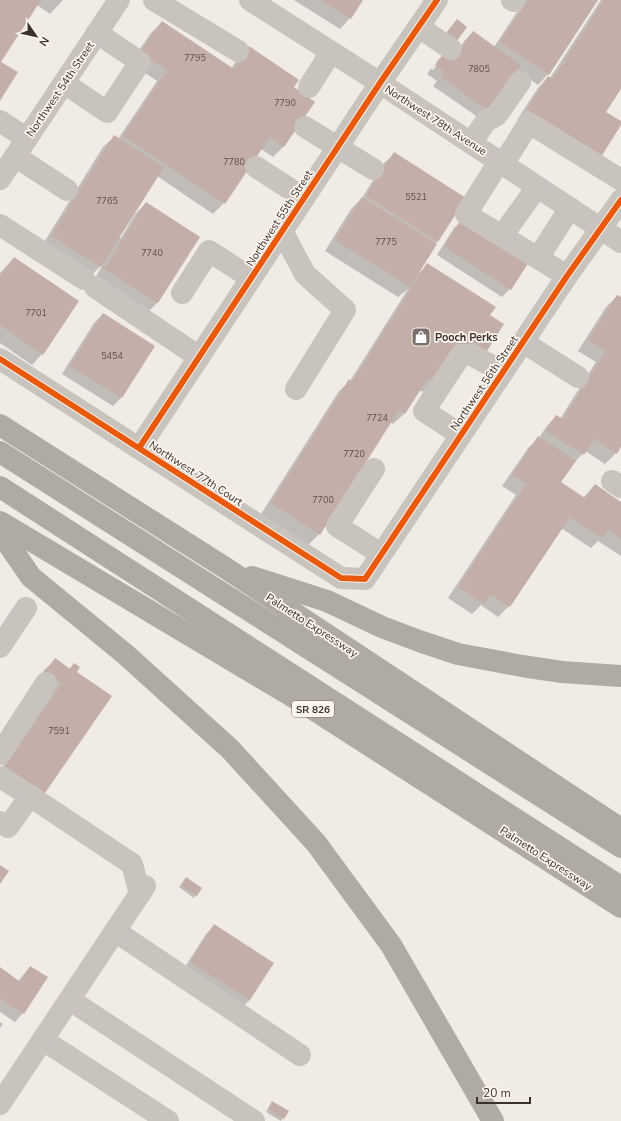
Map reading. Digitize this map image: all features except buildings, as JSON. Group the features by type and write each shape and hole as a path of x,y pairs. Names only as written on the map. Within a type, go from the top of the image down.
{"highway":[{"name":"Palmetto Expressway","path":"0,425 224,567 621,828"},
{"path":"0,452 621,847"},
{"path":"0,488 621,887"},
{"name":"Palmetto Expressway","path":"0,522 302,702 621,907"},
{"path":"0,532 31,577 125,654 230,749 316,843 391,946 493,1121"},
{"path":"224,567 327,601 382,627 458,654 556,672 621,676"}],"street":[{"name":"Northwest 54th Street","path":"0,179 119,0"},
{"path":"154,0 238,51"},
{"name":"Northwest 78th Avenue","path":"250,0 380,83 621,242"},
{"name":"Northwest 55th Street","path":"139,448 380,83 437,0"},
{"path":"419,27 451,49"},
{"path":"64,84 107,112 140,62 97,33"},
{"path":"309,87 331,52"},
{"path":"471,143 486,121 497,115 520,82"},
{"path":"0,121 27,139"},
{"path":"567,276 466,214 529,123 621,180"},
{"path":"305,127 373,169"},
{"path":"15,156 67,190"},
{"path":"256,167 304,198"},
{"path":"502,236 537,187"},
{"name":"Northwest 56th Street","path":"365,579 567,276 621,200"},
{"path":"538,258 570,208"},
{"path":"0,225 199,357"},
{"path":"282,231 305,274 346,310 296,389"},
{"path":"182,293 209,250 252,278"},
{"path":"523,342 578,376"},
{"path":"461,435 424,411 461,355 472,355 503,372"},
{"name":"Northwest 77th Court","path":"0,360 341,578 365,579"},
{"path":"374,469 338,526 381,554"},
{"path":"1,643 26,608"},
{"path":"0,754 46,682"},
{"path":"0,777 132,864 142,890 0,1104"},
{"path":"0,822 8,827 30,796"},
{"path":"115,931 300,1055"},
{"path":"70,1000 254,1121"},
{"path":"43,1040 168,1121"}],"cycle path":[{"path":"139,448 380,83 437,0"},
{"path":"0,359 341,578 365,579 567,276 621,200"}],"place":[{"name":"Pooch Perks","path":"421,337"}]}
